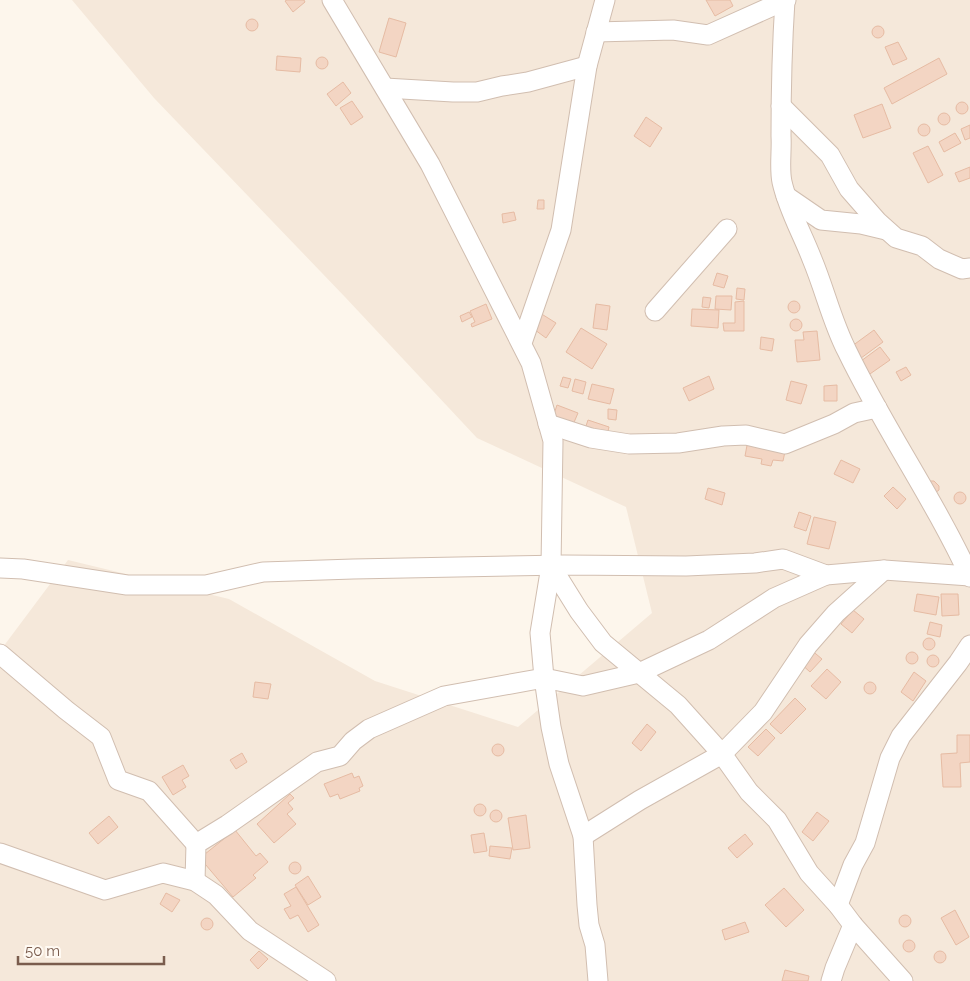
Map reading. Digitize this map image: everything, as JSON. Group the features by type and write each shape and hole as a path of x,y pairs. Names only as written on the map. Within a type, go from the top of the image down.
{"street":[{"path":"332,0 430,164 522,343 531,363 553,441 551,566 540,632 551,727 559,764 583,836 589,925 595,945 598,981"},
{"path":"522,343 561,230 587,66 605,0"},
{"path":"596,32 673,30 708,35 785,0 780,77 782,179 786,196 825,291 834,324 847,351 877,408 936,510 970,576"},
{"path":"385,88 477,92 536,80 587,66"},
{"path":"781,106 830,155 850,189 877,221 896,238 922,246 938,259 962,269 970,268"},
{"path":"786,196 821,220 861,224 888,230"},
{"path":"655,311 727,229"},
{"path":"548,424 592,438 629,444 678,443 723,436 746,435 785,444 834,424 854,413 877,408"},
{"path":"0,568 23,569 127,585 206,586 263,572 551,566 686,566 755,563 783,559 826,575"},
{"path":"551,566 579,611 603,643 678,705 722,754 749,792 777,820 809,873 903,981"},
{"path":"196,844 227,825 317,762 340,756 353,741 369,729 444,696 544,678 583,686 639,673 709,640 774,598 826,575 884,570 970,576"},
{"path":"583,836 640,800 722,754 763,712 808,645 836,613 884,570"},
{"path":"838,905 853,865 865,843 890,758 901,736 970,645"},
{"path":"0,654 66,710 101,736 118,780 149,791 196,844 195,881"},
{"path":"0,852 105,890 163,873 195,881 216,895 250,931 326,981"},
{"path":"831,981 853,925"}],"shaded area":[{"path":"72,0 970,0 970,981 0,981 0,651 68,560 229,599 375,681 518,727 652,613 626,507 477,438 154,98"}],"building":[{"path":"304,0 305,2 293,12 285,1"},
{"path":"706,0 730,0 733,6 715,16"},
{"path":"389,18 406,23 396,57 379,52"},
{"path":"250,19 254,19 258,25 254,31 250,31 246,27 246,23"},
{"path":"876,26 880,26 884,32 880,38 876,38 872,34 872,30"},
{"path":"898,42 907,59 893,65 885,47"},
{"path":"277,56 301,58 300,72 276,70"},
{"path":"320,57 324,57 328,63 324,69 320,69 316,65 316,61"},
{"path":"939,58 947,74 892,104 884,88"},
{"path":"343,82 351,93 336,106 327,94"},
{"path":"352,101 363,117 351,125 340,108"},
{"path":"960,102 964,102 968,108 964,114 960,114 956,110 956,106"},
{"path":"882,104 891,128 863,138 854,115"},
{"path":"942,113 946,113 950,119 946,125 942,125 938,121 938,117"},
{"path":"646,117 662,128 650,147 634,136"},
{"path":"922,124 926,124 930,130 926,136 922,136 918,132 918,128"},
{"path":"970,125 970,138 965,140 961,129"},
{"path":"955,133 961,143 944,152 939,142"},
{"path":"928,146 943,175 928,183 913,153"},
{"path":"970,167 970,178 959,182 955,173"},
{"path":"538,200 544,200 544,209 537,209"},
{"path":"514,212 516,220 503,223 502,214"},
{"path":"717,273 728,276 724,288 713,285"},
{"path":"737,288 745,289 744,300 736,299"},
{"path":"716,296 732,296 731,310 715,309"},
{"path":"703,297 711,298 709,308 702,307"},
{"path":"744,301 744,331 724,331 723,323 735,323 735,302"},
{"path":"792,301 796,301 800,307 796,313 792,313 788,309 788,305"},
{"path":"486,304 492,319 472,327 471,324 475,322 470,311"},
{"path":"596,304 610,306 607,330 593,328"},
{"path":"692,309 719,310 718,328 691,326"},
{"path":"469,312 472,317 462,322 460,316"},
{"path":"540,313 556,323 546,338 531,327"},
{"path":"794,319 798,319 802,325 798,331 794,331 790,327 790,323"},
{"path":"581,328 607,344 592,369 566,352"},
{"path":"874,330 883,342 857,361 848,349"},
{"path":"817,331 820,360 797,362 795,340 804,340 803,332"},
{"path":"761,337 774,339 772,351 760,349"},
{"path":"880,347 890,360 867,376 857,364"},
{"path":"906,367 911,375 901,381 896,372"},
{"path":"709,376 714,389 689,401 683,388"},
{"path":"563,377 571,379 568,388 560,386"},
{"path":"575,379 586,382 583,394 572,391"},
{"path":"791,381 807,385 801,404 786,400"},
{"path":"592,384 614,389 610,404 588,399"},
{"path":"837,385 837,401 824,401 824,386"},
{"path":"557,405 578,413 572,427 552,420"},
{"path":"608,409 617,410 616,420 608,419"},
{"path":"588,420 609,427 606,439 584,432"},
{"path":"748,440 786,447 783,461 773,460 771,466 761,464 762,459 745,456"},
{"path":"841,460 860,469 853,483 834,474"},
{"path":"930,481 934,481 939,486 939,490 935,493 927,484"},
{"path":"893,487 906,499 897,509 884,496"},
{"path":"708,488 725,493 722,505 705,499"},
{"path":"958,492 962,492 966,498 962,504 958,504 954,500 954,496"},
{"path":"799,512 811,516 806,531 794,527"},
{"path":"814,517 836,522 829,549 807,544"},
{"path":"917,594 939,597 936,615 914,611"},
{"path":"941,594 958,594 959,615 942,616"},
{"path":"853,610 864,619 852,633 841,624"},
{"path":"930,622 942,625 940,637 927,634"},
{"path":"927,638 931,638 935,644 931,650 927,650 923,646 923,642"},
{"path":"810,649 822,659 810,672 799,662"},
{"path":"910,652 914,652 918,658 914,664 910,664 906,660 906,656"},
{"path":"931,655 935,655 939,661 935,667 931,667 927,663 927,659"},
{"path":"827,669 841,682 826,699 811,686"},
{"path":"914,672 926,681 913,701 901,692"},
{"path":"255,682 271,684 268,699 253,697"},
{"path":"868,682 872,682 876,688 872,694 868,694 864,690 864,686"},
{"path":"795,698 806,709 781,734 770,724"},
{"path":"647,724 656,732 641,751 632,743"},
{"path":"766,729 775,738 758,756 748,747"},
{"path":"957,735 970,735 970,762 960,763 961,787 943,787 941,754 957,753"},
{"path":"496,744 500,744 504,750 500,756 496,756 492,752 492,748"},
{"path":"242,753 247,762 236,769 230,760"},
{"path":"183,765 189,776 182,780 186,787 173,795 162,777"},
{"path":"352,773 354,778 359,776 363,786 359,788 360,791 340,799 338,794 330,797 324,784"},
{"path":"290,794 294,798 288,803 293,809 287,814 296,824 274,843 257,824"},
{"path":"478,804 482,804 486,810 482,816 478,816 474,812 474,808"},
{"path":"494,810 498,810 502,816 498,822 494,822 490,818 490,814"},
{"path":"817,812 829,821 813,841 802,832"},
{"path":"526,815 530,848 513,850 508,818"},
{"path":"109,816 118,827 98,844 89,833"},
{"path":"235,830 256,856 260,853 268,862 253,875 256,878 233,897 200,858"},
{"path":"484,833 487,851 474,853 471,835"},
{"path":"745,834 753,844 737,858 728,848"},
{"path":"490,846 512,848 510,859 489,856"},
{"path":"293,862 297,862 301,868 297,874 293,874 289,870 289,866"},
{"path":"308,876 321,897 308,905 295,885"},
{"path":"296,887 319,925 308,932 298,915 290,919 284,909 291,906 284,894"},
{"path":"784,888 804,910 786,927 765,905"},
{"path":"166,893 180,900 172,912 160,904"},
{"path":"955,910 969,937 956,945 941,918"},
{"path":"903,915 907,915 911,921 907,927 903,927 899,923 899,919"},
{"path":"205,918 209,918 213,924 209,930 205,930 201,926 201,922"},
{"path":"745,922 749,932 725,940 722,930"},
{"path":"907,940 911,940 915,946 911,952 907,952 903,948 903,944"},
{"path":"259,951 268,959 258,969 250,960"},
{"path":"938,951 942,951 946,957 942,963 938,963 934,959 934,955"},
{"path":"785,970 809,976 808,981 782,981"}]}
